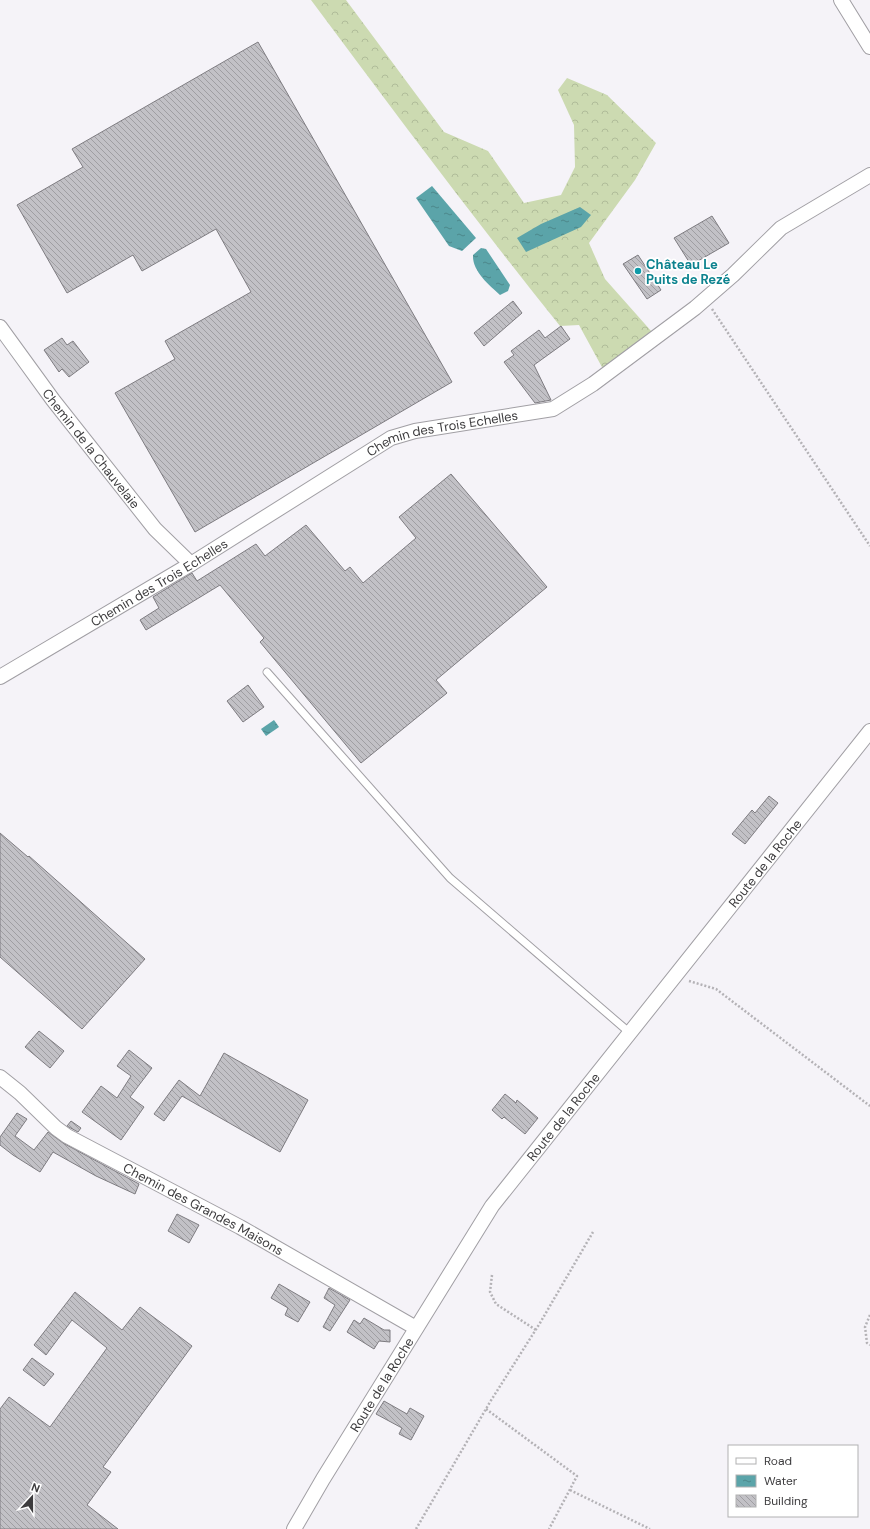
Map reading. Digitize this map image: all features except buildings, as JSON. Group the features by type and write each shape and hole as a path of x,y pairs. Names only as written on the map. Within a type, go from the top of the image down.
{"street":[{"path":"841,0 870,47"},
{"name":"Chemin des Trois Echelles","path":"0,677 191,564 391,438 415,431 553,409 593,384 705,299 733,275 781,228 870,175"},
{"name":"Chemin de la Chauvelaie","path":"0,326 53,400 155,529 191,564"},
{"name":"Route de la Roche","path":"294,1529 323,1479 492,1206 870,731"},
{"name":"Chemin des Grandes Maisons","path":"0,1077 20,1093 56,1128 67,1136 240,1227 416,1328"}],"lane":[{"path":"267,672 450,878 630,1033"}],"path":[{"path":"705,299 870,546"},
{"path":"674,977 716,989 870,1106"},
{"path":"416,1529 486,1409 536,1330 593,1232"},
{"path":"492,1275 490,1292 496,1304 536,1330"},
{"path":"870,1315 865,1327 867,1343 870,1345"},
{"path":"486,1409 577,1476 549,1529"},
{"path":"570,1490 650,1529"}],"green space":[{"path":"311,0 346,0 444,132 488,151 524,203 561,195 575,167 574,125 558,90 567,78 607,95 656,143 635,180 589,243 605,279 652,332 603,369 579,325 560,326 465,205"}],"water":[{"path":"432,186 476,238 462,251 449,246 416,198"},
{"path":"580,207 591,215 581,227 526,252 517,238 541,224"},
{"path":"481,248 486,249 510,285 508,291 500,295 478,272 473,261 473,255"},
{"path":"274,720 279,727 266,736 261,729"}],"place":[{"name":"Château Le Puits de Rezé","path":"638,271"}]}
